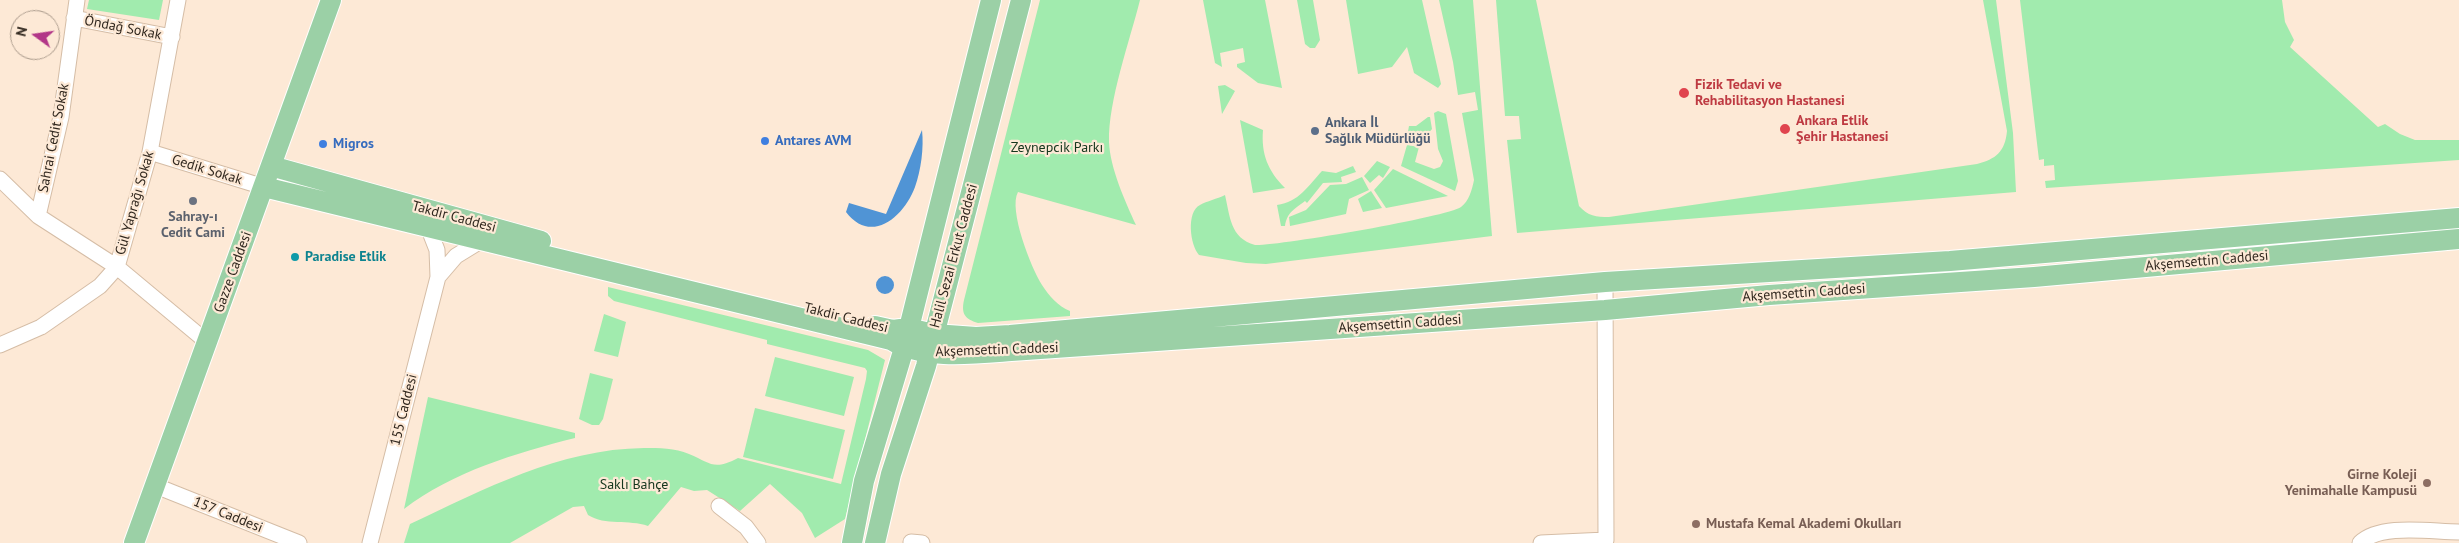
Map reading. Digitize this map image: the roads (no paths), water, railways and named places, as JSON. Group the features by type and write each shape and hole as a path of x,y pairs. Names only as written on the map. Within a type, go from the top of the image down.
{"main road":[{"name":"Gazze Caddesi","path":"134,543 331,0"},
{"name":"Halil Sezai Erkut Caddesi","path":"991,0 908,328 934,334 1021,0"},
{"name":"Takdir Caddesi","path":"264,186 891,340 904,348 908,328 893,330 705,283 353,190 271,166"},
{"name":"Akşemsettin Caddesi","path":"2459,218 1950,261 1605,282 1039,333 976,337 934,334 929,354 1011,352 1605,310 1769,295 2034,277 2459,239"},
{"path":"852,543 864,481 904,348 929,354 891,474 875,543"}],"street":[{"name":"Sahrai Cedit Sokak","path":"38,216 61,117 77,0"},
{"name":"Gül Yaprağı Sokak","path":"0,345 42,326 100,286 117,267 150,152 178,0"},
{"name":"Öndağ Sokak","path":"74,18 172,37"},
{"name":"Gedik Sokak","path":"150,152 264,186"},
{"path":"0,179 38,216 117,267 208,342"},
{"name":"155 Caddesi","path":"370,543 438,277 437,250 428,227"},
{"name":"155 Caddesi","path":"438,277 456,256 482,240"},
{"path":"1542,543 1606,540 1605,282"},
{"name":"157 Caddesi","path":"156,486 300,543"},
{"path":"719,506 746,527 758,543"},
{"path":"2360,543 2371,534 2386,531 2459,532"},
{"path":"911,542 922,543"}],"water":[{"path":"922,130 922,159 919,173 910,198 903,208 895,217 876,227 856,222 846,212 849,203 886,214"},
{"path":"885,276 893,281 894,285 889,293 885,294 877,289 876,285 881,277"}],"place":[{"name":"Fizik Tedavi ve Rehabilitasyon Hastanesi","path":"1684,93"},
{"name":"Ankara Etlik Şehir Hastanesi","path":"1785,129"},
{"name":"Ankara İl Sağlık Müdürlüğü","path":"1315,131"},
{"name":"Antares AVM","path":"765,141"},
{"name":"Migros","path":"323,144"},
{"name":"Sahray-ı Cedit Cami","path":"193,201"},
{"name":"Paradise Etlik","path":"295,257"},
{"name":"Girne Koleji Yenimahalle Kampusü","path":"2427,483"},
{"name":"Mustafa Kemal Akademi Okulları","path":"1696,524"}],"park label":[{"name":"Zeynepcik Parkı","path":"1057,148"},
{"name":"Saklı Bahçe","path":"634,485"}]}
